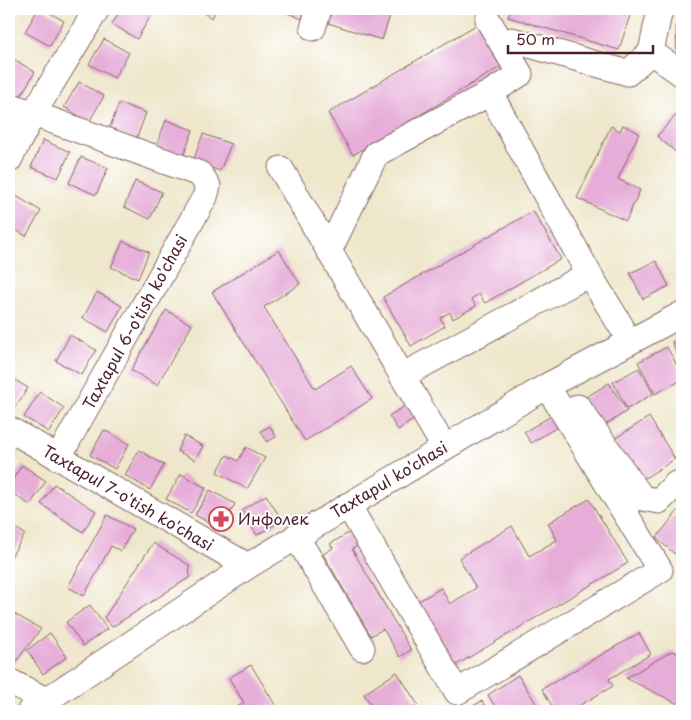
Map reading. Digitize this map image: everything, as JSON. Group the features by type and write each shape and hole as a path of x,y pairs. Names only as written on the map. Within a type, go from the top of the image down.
{"street":[{"path":"9,160 33,114 97,9"},
{"path":"512,40 628,73 651,52 660,9"},
{"path":"329,251 376,154 520,74 488,20"},
{"path":"651,52 682,74"},
{"path":"490,92 589,274 621,326"},
{"path":"9,105 33,114"},
{"name":"Taxtapul 6-o'tish ko'chasi","path":"33,114 200,174 208,186 205,197 58,458"},
{"path":"281,169 444,447"},
{"path":"402,376 589,274"},
{"name":"Taxtapul ko'chasi","path":"38,706 296,536 553,383 682,314"},
{"path":"553,383 642,498 659,501 676,484"},
{"path":"348,505 457,692 660,570 553,383"},
{"name":"Taxtapul 7-o'tish ko'chasi","path":"9,429 248,566"},
{"path":"296,536 362,648"},
{"path":"9,681 38,706"}],"building":[{"path":"38,9 43,9 64,21 50,46 25,32"},
{"path":"121,9 144,9 152,14 137,39 112,24"},
{"path":"196,9 217,9 212,18"},
{"path":"278,9 306,9 302,19"},
{"path":"330,9 392,9 382,40 325,22"},
{"path":"511,9 632,9 619,50 508,17"},
{"path":"682,16 682,57 677,53 676,25"},
{"path":"481,22 505,64 353,155 328,113"},
{"path":"104,39 129,53 114,78 89,64"},
{"path":"10,57 35,72 20,97 9,90"},
{"path":"79,82 104,96 89,122 64,107"},
{"path":"119,103 146,113 136,140 109,130"},
{"path":"677,114 682,119 682,152 679,155 657,136"},
{"path":"166,120 193,130 183,157 156,147"},
{"path":"623,125 639,133 618,179 640,190 626,221 577,198 611,126 620,131"},
{"path":"203,134 231,144 220,171 193,161"},
{"path":"43,140 70,152 58,178 31,167"},
{"path":"81,157 108,168 96,195 69,183"},
{"path":"135,181 162,192 150,219 124,207"},
{"path":"16,196 41,211 26,236 9,226 9,208"},
{"path":"533,211 561,259 485,303 479,294 471,299 476,306 453,319 450,312 440,318 445,326 411,346 383,297"},
{"path":"123,241 149,252 138,279 111,267"},
{"path":"279,250 300,284 264,307 315,389 351,366 372,399 305,441 212,292"},
{"path":"9,251 15,255 9,265"},
{"path":"656,261 669,286 643,299 630,273"},
{"path":"97,292 122,306 108,332 83,318"},
{"path":"166,310 192,325 157,385 131,370"},
{"path":"70,335 96,350 82,375 56,361"},
{"path":"682,338 682,366 672,342"},
{"path":"667,347 682,375 682,380 655,394 638,362"},
{"path":"639,368 653,394 627,409 613,382"},
{"path":"9,376 28,388 12,412 9,410"},
{"path":"609,383 627,411 599,429 580,401"},
{"path":"40,392 64,408 49,432 24,417"},
{"path":"408,404 416,418 398,430 389,416"},
{"path":"553,415 559,426 531,443 524,432"},
{"path":"649,417 675,459 637,483 611,441"},
{"path":"270,426 276,437 267,442 261,431"},
{"path":"104,430 129,444 115,469 90,455"},
{"path":"184,436 203,446 195,460 177,451"},
{"path":"246,447 265,458 247,489 217,472 227,455 238,461"},
{"path":"139,450 164,465 150,490 125,475"},
{"path":"22,465 46,481 30,505 9,491 9,485"},
{"path":"181,474 206,488 191,513 166,499"},
{"path":"54,484 96,511 83,532 41,504"},
{"path":"210,490 235,504 221,529 195,515"},
{"path":"266,495 282,520 257,535 242,510"},
{"path":"589,499 628,563 448,670 410,606 441,588 450,604 476,588 459,558 512,526 529,556 557,540 548,523"},
{"path":"682,506 682,560 656,538"},
{"path":"107,515 133,529 121,551 111,546 84,596 68,587"},
{"path":"9,524 25,534 9,560"},
{"path":"350,532 359,545 352,549 411,650 400,657 383,629 371,636 323,554 333,548 330,544"},
{"path":"153,543 189,565 190,577 112,627 104,618"},
{"path":"90,605 107,629 83,646 66,622"},
{"path":"9,611 41,629 15,663 9,659"},
{"path":"50,633 67,657 43,674 27,650"},
{"path":"639,633 651,654 609,679 613,686 570,711 555,711 542,689"},
{"path":"672,651 682,655 682,706 626,678"},
{"path":"251,665 279,711 230,711 244,703 229,678"},
{"path":"397,672 418,705 409,711 375,711 364,694"},
{"path":"518,675 541,711 498,711 488,695"},
{"path":"482,701 488,711 464,711"}],"place":[{"name":"Инфолек","path":"221,519"}]}
